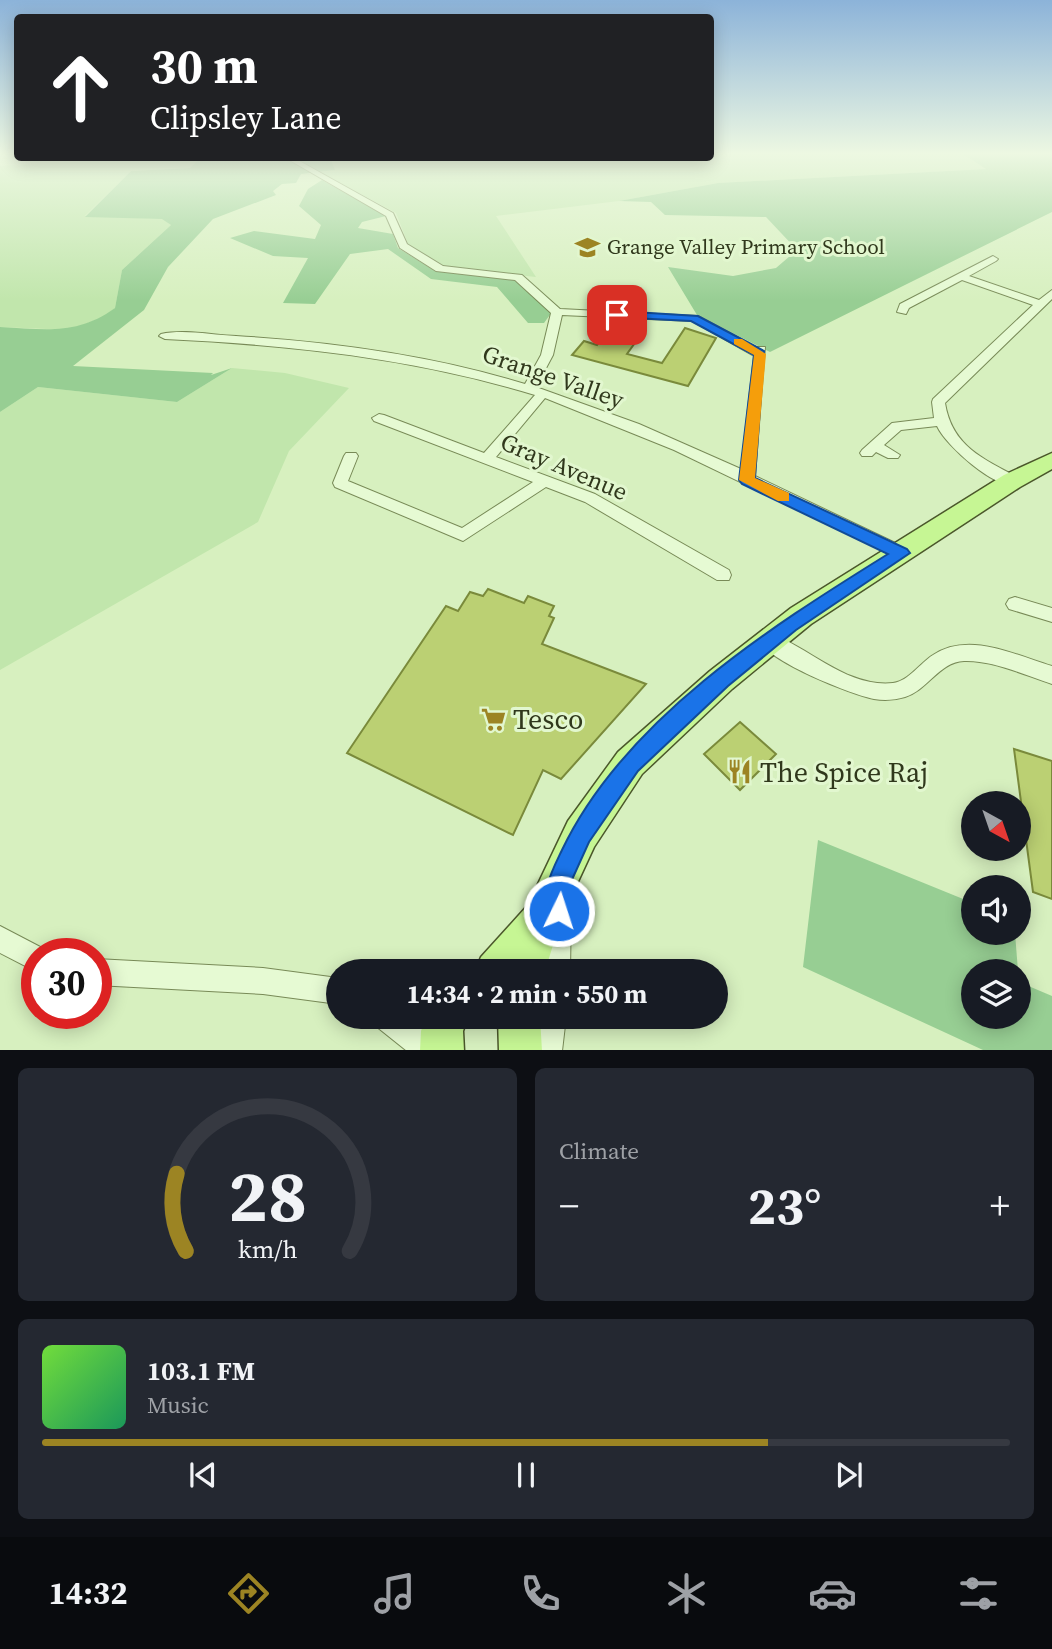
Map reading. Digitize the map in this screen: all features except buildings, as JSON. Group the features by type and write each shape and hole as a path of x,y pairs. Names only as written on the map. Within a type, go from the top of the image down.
{"main road":[{"path":"529,959 551,898 587,825 630,763 721,680 801,616 1012,481 1052,460"},
{"path":"504,959 551,898"},
{"path":"442,1050 443,1029"},
{"path":"521,1050 522,1029"}],"street":[{"path":"369,203 390,215 403,246 440,269 518,277 557,312 694,318 760,351 747,480"},
{"path":"902,314 904,306 993,259"},
{"path":"961,276 1041,304"},
{"path":"1012,481 954,444 939,422 938,402 1052,293"},
{"path":"529,388 547,355 557,312"},
{"name":"Grange Valley","path":"165,336 334,346 465,371 529,388 597,412 902,553"},
{"path":"487,459 543,393"},
{"name":"Gray Avenue","path":"380,418 590,498 723,575"},
{"path":"893,455 871,449 897,426 939,422"},
{"path":"351,456 340,483 463,535 545,481"},
{"path":"1015,604 1048,608"},
{"path":"769,641 805,663 885,693 906,688 943,658 955,653 972,653 1052,675"},
{"path":"551,898 556,959"},
{"path":"0,939 21,950"},
{"path":"112,973 263,981 326,989"},
{"path":"402,1029 428,1050"},
{"path":"548,1050 551,1029"}],"green space":[{"path":"0,203 98,203 85,216 163,219 171,225 122,270 115,308 103,317 70,330 0,327"},
{"path":"99,203 255,203 213,219 168,267 144,310 73,366 213,373 211,375 232,368 177,402 38,387 0,412 0,327 60,329 101,317 115,308 122,270 171,225 162,219 85,217"},
{"path":"301,203 363,203 386,216 362,222 358,228 393,234 398,248 435,271 515,279 552,312 544,323 528,323 497,287 431,279 388,249 350,254 315,304 283,303 308,258 273,256 230,238 254,231 315,239 321,225 299,206"},
{"path":"377,203 603,203 496,216 536,277 445,267 408,244 396,213"},
{"path":"652,203 1052,203 1052,212 770,352 697,315 668,267 733,276 776,268 797,250 766,217 665,215"},
{"path":"232,368 285,373 349,388 289,451 258,522 0,670 0,412 38,387 177,402"},
{"path":"818,840 961,898 961,945 1016,945 1017,959 961,959 961,1029 1031,1029 1031,987 1052,996 1052,1050 983,1050 803,967"}],"slow traffic":[{"path":"738,342 760,354 747,480 783,497"}],"place":[{"name":"Grange Valley Primary School","path":"587,247"},
{"name":"Tesco","path":"493,719"},
{"name":"The Spice Raj","path":"740,772"}],"route":[{"path":"559,911 558,884 581,834 630,763 721,680 790,624 902,553 747,480 760,354 694,318 617,315"}]}
